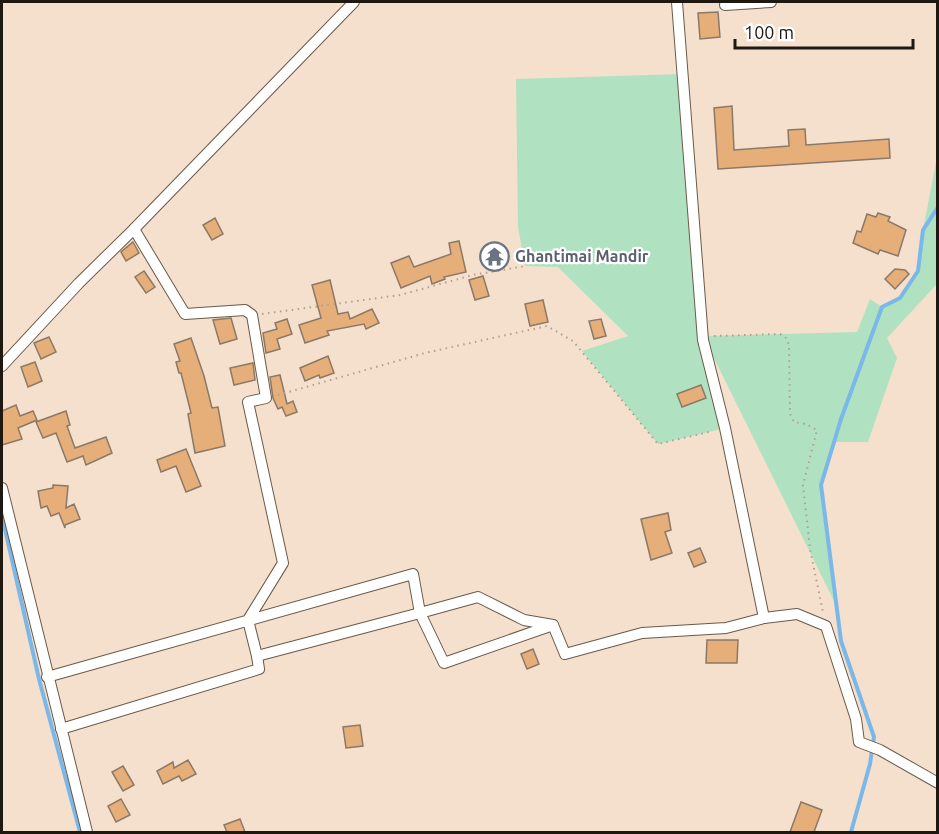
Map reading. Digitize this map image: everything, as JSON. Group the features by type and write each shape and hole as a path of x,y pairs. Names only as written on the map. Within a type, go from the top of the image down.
{"street":[{"path":"2,366 79,282 134,229 354,2"},
{"path":"677,2 703,336 725,428 764,618"},
{"path":"725,4 771,2"},
{"path":"61,729 259,669 248,620 283,564 248,402 266,398 252,315 245,310 185,314 134,229"},
{"path":"2,488 87,832"},
{"path":"47,677 413,574 420,613 444,663 553,625"},
{"path":"256,656 478,597 524,620 553,625"},
{"path":"553,625 565,654 642,633 726,628 764,618 797,614 826,626 856,719 859,742 880,750 938,783"}],"path":[{"path":"252,315 400,295 472,275 525,266"},
{"path":"266,398 425,353 547,326 573,340 658,444 725,428"},
{"path":"703,336 780,334 786,338 789,345 790,414 794,422 806,424 817,430 802,485 808,541 826,626"}],"green space":[{"path":"682,74 703,336 857,332 870,299 882,307 900,298 918,271 923,230 937,157 937,284 887,338 897,358 868,442 834,442 821,485 835,603 704,338 725,428 658,444 582,351 628,336 558,267 525,266 518,227 516,79"}],"building":[{"path":"718,12 720,37 700,39 698,13"},
{"path":"732,106 734,150 789,146 788,130 805,129 806,145 889,139 890,158 718,169 714,108"},
{"path":"878,213 890,217 888,221 906,230 898,256 880,250 878,254 853,243 857,231 861,232 867,214 876,217"},
{"path":"215,218 223,234 212,240 203,225"},
{"path":"459,241 466,272 444,277 445,279 432,284 430,276 401,288 391,263 409,256 414,267 451,254 449,243"},
{"path":"133,242 139,253 126,261 121,252"},
{"path":"895,269 905,270 909,274 895,289 885,279"},
{"path":"144,271 155,287 146,293 135,277"},
{"path":"483,276 489,296 475,300 469,280"},
{"path":"330,280 338,314 348,312 350,319 372,309 379,323 366,329 364,324 327,331 329,335 305,343 299,325 321,318 312,285"},
{"path":"543,300 548,322 530,326 525,304"},
{"path":"231,318 237,339 220,344 213,320"},
{"path":"287,319 292,334 277,339 280,349 266,353 263,333 277,329 275,323"},
{"path":"601,319 606,336 594,339 589,321"},
{"path":"49,337 56,352 41,359 34,343"},
{"path":"191,338 212,408 218,407 225,446 195,453 188,414 191,413 176,362 180,361 174,344"},
{"path":"328,356 334,373 320,378 319,375 305,381 300,368"},
{"path":"35,362 42,381 28,387 21,367"},
{"path":"253,363 255,380 234,385 230,368"},
{"path":"280,375 287,404 293,401 297,412 286,416 282,407 278,409 273,398 270,377"},
{"path":"701,385 706,398 682,407 677,394"},
{"path":"16,405 20,416 33,411 37,420 18,428 22,439 2,445 2,411"},
{"path":"66,411 70,425 67,426 75,448 106,437 112,453 86,465 83,456 67,462 56,433 43,438 36,422"},
{"path":"186,449 201,486 186,492 176,466 161,472 157,460"},
{"path":"53,485 68,486 66,508 74,504 80,519 65,525 65,528 59,513 51,516 47,506 41,508 38,491 53,488"},
{"path":"668,513 671,530 665,532 672,553 651,560 641,519"},
{"path":"700,548 706,562 694,567 688,553"},
{"path":"707,640 738,640 737,663 706,663"},
{"path":"533,649 539,664 527,669 521,654"},
{"path":"360,725 363,746 346,748 343,727"},
{"path":"188,760 196,774 182,781 179,776 163,784 157,771 173,762 174,768"},
{"path":"123,766 134,785 123,791 112,772"},
{"path":"121,799 130,815 116,822 108,806"},
{"path":"801,802 822,810 814,832 790,832"},
{"path":"240,819 245,832 227,832 224,825"}],"waterway":[{"path":"851,832 870,764 874,737 841,641 821,485 841,419 882,307 900,298 918,271 923,230 938,207"},
{"path":"2,516 39,679 80,832"}],"place":[{"name":"Ghantimai Mandir","path":"494,256"}]}
